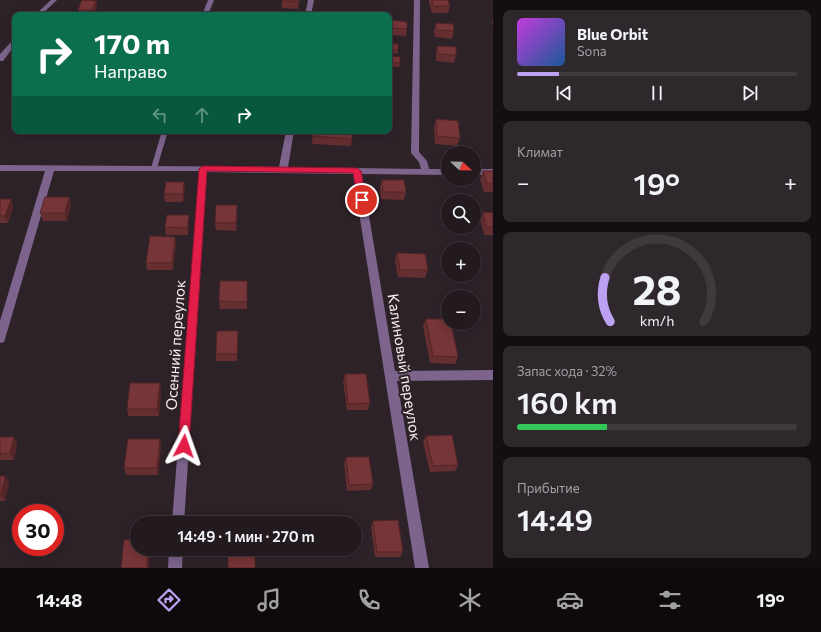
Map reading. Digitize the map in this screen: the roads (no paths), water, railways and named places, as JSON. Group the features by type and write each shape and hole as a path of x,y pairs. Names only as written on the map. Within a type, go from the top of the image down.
{"street":[{"path":"308,12 310,0"},
{"path":"417,0 415,153 422,161 426,172"},
{"path":"0,59 12,45"},
{"path":"283,170 289,134"},
{"path":"0,168 154,168 441,172"},
{"path":"0,339 50,169"},
{"name":"Осенний переулок","path":"178,516 203,169"},
{"name":"Калиновый переулок","path":"357,171 392,376 422,568"},
{"path":"481,172 493,172"},
{"path":"392,376 493,375"},
{"path":"175,568 176,556"}],"lane":[{"path":"41,12 54,0"},
{"path":"207,12 211,0"},
{"path":"154,168 165,134"}]}
